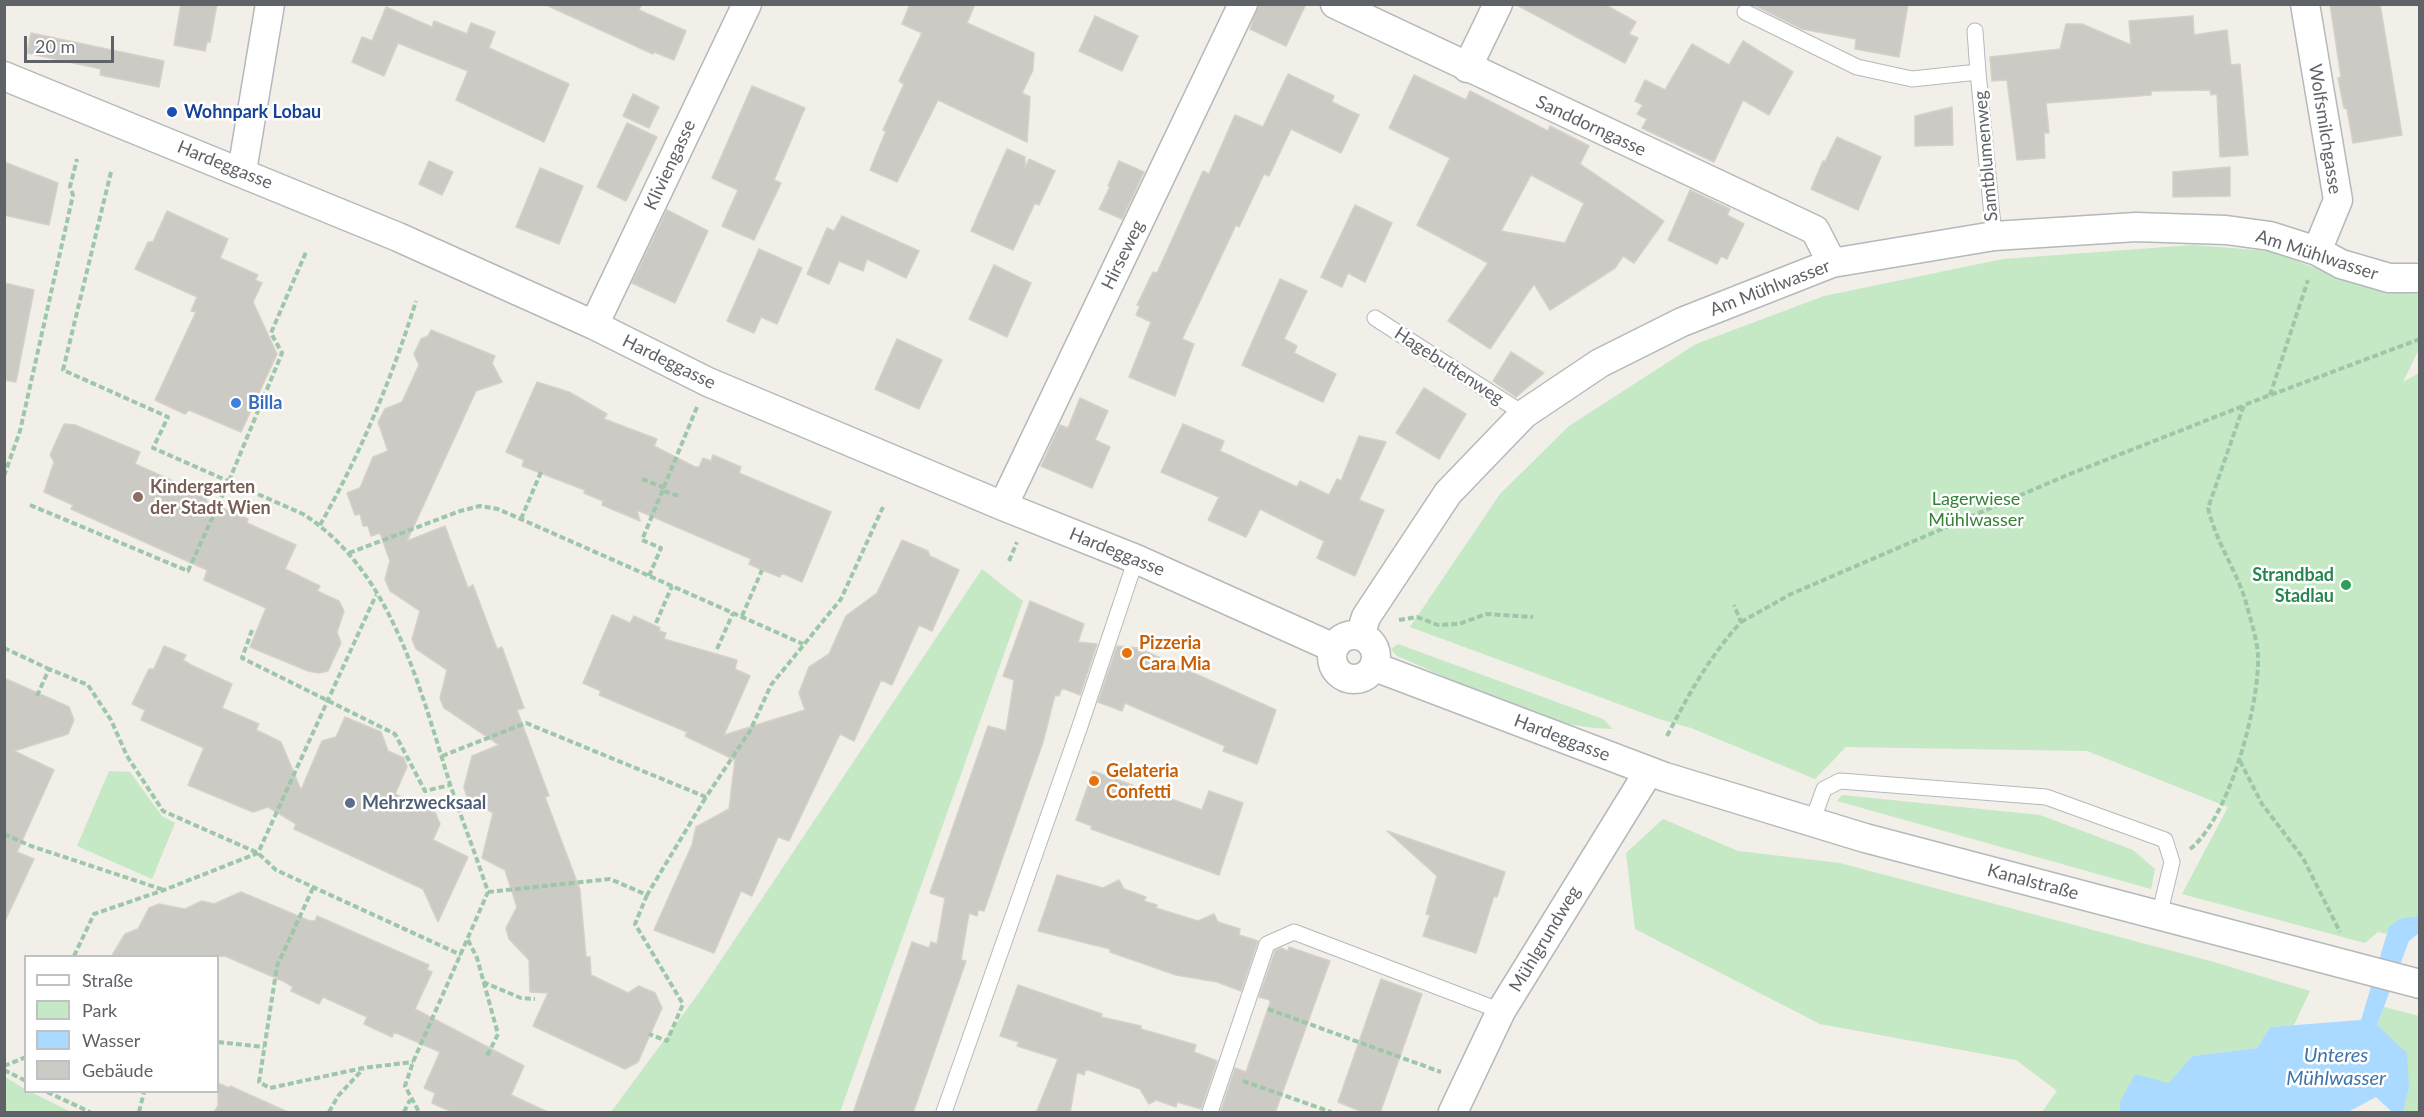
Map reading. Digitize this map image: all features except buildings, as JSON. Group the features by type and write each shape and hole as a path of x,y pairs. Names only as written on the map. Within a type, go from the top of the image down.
{"street":[{"path":"242,171 270,4"},
{"name":"Hirseweg","path":"1003,506 1243,4"},
{"name":"Sanddorngasse","path":"1335,4 1815,230 1832,263"},
{"path":"1467,68 1498,4"},
{"name":"Wolfsmilchgasse","path":"2305,4 2338,200 2318,251"},
{"name":"Kliviengasse","path":"594,325 740,6"},
{"name":"Hardeggasse","path":"4,76 242,171 398,237 594,325 708,382 1003,506 1136,559 1334,648"},
{"name":"Am Mühlwasser","path":"1360,636 1366,617 1448,493 1524,414 1600,363 1682,322 1832,263 1994,236 2136,227 2226,230 2270,236 2318,251 2341,264 2389,278 2420,278"},
{"path":"1360,636 1373,644 1376,651 1375,667 1364,678 1349,679 1342,676 1333,663 1334,648 1345,637 1360,636"},
{"name":"Hardeggasse","path":"1375,667 1648,771"},
{"name":"Kanalstraße","path":"1648,771 1812,822 2159,916 2346,952 2418,983"},
{"name":"Mühlgrundweg","path":"1453,1113 1501,1011 1648,771"}],"lane":[{"name":"Samtblumenweg","path":"1745,12 1857,67 1912,79 1978,72 1994,236"},
{"path":"1975,31 1978,72"},
{"name":"Hagebuttenweg","path":"1375,318 1524,414"},
{"path":"944,1113 1079,729 1136,559"},
{"path":"1812,822 1824,789 1840,781 2046,797 2165,840 2172,862 2159,916"},
{"path":"1210,1113 1267,944 1294,932 1501,1011"}],"path":[{"path":"4,476 22,419 73,195 70,188 77,159"},
{"path":"111,172 63,370 168,417 153,448 303,513 320,525 349,553 377,594 402,643 488,891 413,1062 405,1086 410,1100 419,1113"},
{"path":"2270,396 2318,251"},
{"path":"30,505 188,571 229,482 282,353 271,333 306,252"},
{"path":"320,525 344,484 401,349 416,301"},
{"path":"1667,736 1698,676 1719,646 1742,622 1791,594 2065,476 2420,339"},
{"path":"649,576 661,548 642,540 708,382"},
{"path":"2172,862 2202,839 2219,809 2239,760 2253,705 2258,655 2247,604 2212,524 2208,508 2244,405"},
{"path":"521,519 541,472"},
{"path":"642,479 679,496"},
{"path":"349,553 460,511 480,506 498,509 803,645"},
{"path":"650,1034 667,1041 683,1004 635,924 647,895 706,797 750,731 771,685 841,599 883,507"},
{"path":"742,616 762,570"},
{"path":"656,623 672,586"},
{"path":"75,955 94,914 164,890 258,853 377,594"},
{"path":"1734,605 1742,622"},
{"path":"717,649 733,613"},
{"path":"1389,621 1417,617 1438,625 1459,624 1486,614 1533,617"},
{"path":"252,630 242,658 395,734 425,791 450,784"},
{"path":"4,648 87,686 111,720 127,756 164,811 258,853 276,870 313,888 461,955"},
{"path":"37,696 49,669"},
{"path":"442,756 526,723 706,797"},
{"path":"2239,760 2262,804 2303,858 2346,952"},
{"path":"4,834 31,846 164,890"},
{"path":"488,891 610,879 647,895"},
{"path":"313,888 277,966 259,1082 270,1088 363,1068 413,1062"},
{"path":"468,940 477,958 498,1034 486,1058"},
{"path":"483,982 521,998 535,999"},
{"path":"1248,1001 1448,1075"},
{"path":"219,1042 264,1047"},
{"path":"4,1068 24,1058"},
{"path":"4,1068 24,1080"},
{"path":"329,1113 338,1096 363,1068"},
{"path":"1223,1074 1331,1113"},
{"path":"49,1093 90,1113"},
{"path":"139,1113 144,1093"},
{"path":"404,1113 410,1100"}],"green space":[{"name":"Lagerwiese Mühlwasser","path":"2193,245 2269,251 2370,288 2419,294 2419,349 2403,382 2419,373 2418,918 2399,919 2386,934 2378,932 2365,943 2182,894 2228,807 2087,751 1846,747 1815,779 1691,728 1662,720 1410,627 1500,494 1569,426 1696,344 1824,296 2003,259"},
{"path":"982,569 1023,601 840,1112 611,1112 701,990"},
{"path":"1398,644 1603,719 1613,729 1585,727 1557,721 1502,703 1397,656 1391,649"},
{"path":"109,771 130,772 162,816 175,823 152,879 77,846"},
{"path":"1842,795 2040,815 2133,850 2155,869 2151,889 1837,801"},
{"path":"1663,819 1738,851 1840,863 2214,962 2310,991 2294,1025 2270,1027 2257,1048 2192,1056 2169,1084 2120,1102 2120,1112 2042,1112 2057,1091 2016,1060 1820,1024 1635,929 1626,853"},
{"path":"2384,1007 2419,1016 2419,1112 2403,1112 2409,1088 2377,1025"},
{"path":"5,1077 24,1088 24,1093 33,1093 71,1112 5,1112"}],"water":[{"name":"Unteres Mühlwasser","path":"2419,916 2419,933 2409,941 2377,1025 2407,1053 2409,1088 2403,1112 2392,1112 2376,1097 2348,1112 2120,1112 2120,1102 2135,1074 2169,1083 2192,1056 2257,1048 2270,1027 2361,1020 2389,927 2399,919"}],"place":[{"name":"Wohnpark Lobau","path":"172,112"},
{"name":"Billa","path":"236,403"},
{"name":"Kindergarten der Stadt Wien","path":"138,497"},
{"name":"Strandbad Stadlau","path":"2346,585"},
{"name":"Pizzeria Cara Mia","path":"1127,653"},
{"name":"Gelateria Confetti","path":"1094,781"},
{"name":"Mehrzwecksaal","path":"350,803"}]}
